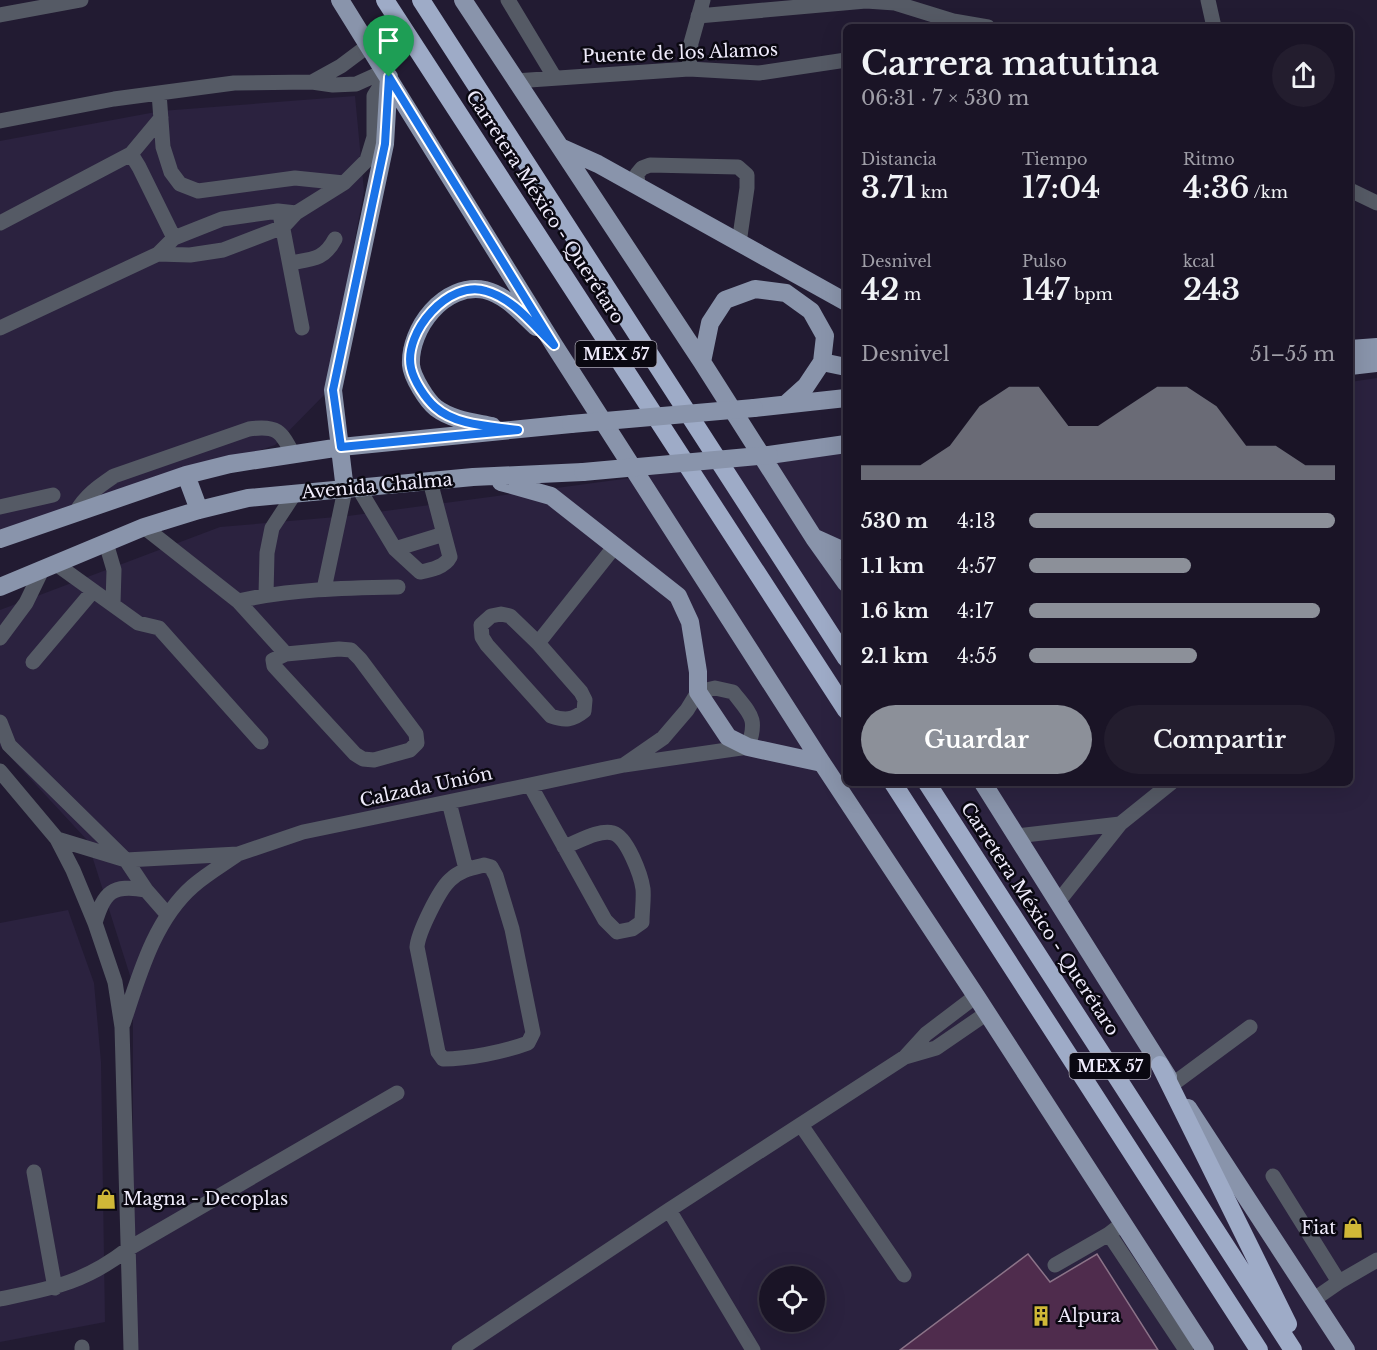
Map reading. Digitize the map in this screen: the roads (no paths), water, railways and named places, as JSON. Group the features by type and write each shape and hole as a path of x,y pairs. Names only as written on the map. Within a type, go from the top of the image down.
{"highway":[{"name":"Carretera México - Querétaro","path":"385,0 843,705"},
{"name":"Carretera México - Querétaro","path":"421,0 843,653"},
{"name":"MEX 57","path":"895,786 1259,1350"},
{"name":"Carretera México - Querétaro","path":"929,786 1293,1350"},
{"path":"1160,1065 1301,1350"}],"main road":[{"path":"340,0 554,345 822,763 987,1013 1115,1229 1205,1350"},
{"path":"463,0 702,362 814,538 843,579"},
{"path":"352,489 341,447 333,390 385,144 387,74"},
{"path":"559,146 598,164 843,300"},
{"path":"702,362 710,323 725,300 755,289 786,293 811,311 825,336 822,362 806,386 786,404"},
{"path":"518,430 460,420 435,408 422,392 411,367 413,345 422,322 441,302 462,291 484,290 506,299 554,345"},
{"path":"1353,349 1377,347"},
{"path":"822,362 843,366"},
{"path":"1353,366 1377,363"},
{"path":"0,539 182,476 230,464 341,447 843,398"},
{"name":"Avenida Chalma","path":"0,587 144,527 248,498 473,477 583,472 769,455 843,444"},
{"path":"182,476 199,510"},
{"path":"473,477 524,487 551,496 678,596 690,622 698,672 698,692 728,737 748,747 822,763"},
{"path":"814,538 843,551"},
{"path":"985,786 1160,1065 1346,1350"}],"street":[{"path":"0,15 18,6 81,0"},
{"path":"508,0 555,78"},
{"path":"689,69 691,43 704,0"},
{"path":"1208,0 1213,24"},
{"path":"698,16 866,1 895,2 953,21 970,24"},
{"path":"312,82 341,66 369,45"},
{"name":"Puente de los Alamos","path":"515,81 689,69 759,73 843,60"},
{"path":"0,121 114,99 234,83 357,84 387,74"},
{"path":"158,254 190,255 223,250 283,226 296,213 344,183 367,160 374,137 374,96 387,74"},
{"path":"159,93 163,147 171,172 180,184 198,191 295,178 344,183"},
{"path":"0,223 131,154 161,118"},
{"path":"131,154 174,238"},
{"path":"638,186 637,174 642,168 650,165 738,167 747,175 739,243"},
{"path":"1353,192 1377,204"},
{"path":"0,328 158,254 174,238 222,219 278,211 296,213"},
{"path":"278,211 283,226 302,328"},
{"path":"290,263 320,257 329,250 335,239"},
{"path":"76,512 84,499 114,476 249,429 265,427 276,430 284,437 293,454"},
{"path":"169,457 182,476"},
{"path":"352,489 395,549 420,572 447,562 450,557 430,481"},
{"path":"324,589 352,489"},
{"path":"266,595 267,553 272,528 295,493"},
{"path":"0,507 53,495"},
{"path":"144,527 238,601 286,654"},
{"path":"395,549 444,534"},
{"path":"106,543 114,570 113,604"},
{"path":"538,643 615,546"},
{"path":"0,638 49,567 93,591 138,623 159,628 261,742"},
{"path":"238,601 266,595 324,589 398,587"},
{"path":"33,662 93,591"},
{"path":"501,614 510,616 538,643 585,700 584,711 574,719 560,719 551,716 487,645 482,638 481,625 491,616 501,614"},
{"path":"351,650 416,734 417,743 410,750 374,760 363,759 274,666 275,658 286,654 351,650"},
{"path":"698,692 715,688 734,692 752,717 752,735 748,747"},
{"name":"Calzada Unión","path":"624,765 663,738 687,711 698,692"},
{"path":"0,722 9,745 126,860 146,890 167,914"},
{"name":"Calzada Unión","path":"57,839 126,860 238,854 303,832 624,765 748,747"},
{"path":"0,771 57,839 73,870 95,923 115,982 122,1027 130,1350"},
{"path":"530,785 564,847 605,920 617,932 632,929 642,922 643,889 639,872 624,841 614,833 602,832 564,847"},
{"path":"1058,902 1120,824 1167,786"},
{"path":"449,802 466,869"},
{"path":"1016,836 1120,824"},
{"name":"Calzada Unión","path":"122,1027 141,969 167,914 193,886 238,854"},
{"path":"484,865 491,867 496,876 512,929 533,1033 528,1043 517,1047 455,1059 443,1059 438,1052 435,1040 417,947 418,936 450,880 466,869 484,865"},
{"path":"95,923 100,904 107,895 118,890 132,888 146,890"},
{"path":"905,1058 926,1034 976,996"},
{"path":"459,1350 669,1210 905,1058 936,1048 987,1013"},
{"path":"1173,1084 1250,1027"},
{"path":"0,1299 55,1288 105,1267 128,1250 397,1093"},
{"path":"801,1125 904,1275"},
{"path":"34,1172 55,1288"},
{"path":"1273,1176 1339,1282"},
{"path":"669,1210 753,1350"},
{"path":"1055,1266 1115,1229 1186,1350"},
{"path":"1313,1300 1339,1282 1375,1265"}],"place":[{"name":"Magna - Decoplas","path":"106,1199"},
{"name":"Fiat","path":"1353,1228"},
{"name":"Alpura","path":"1041,1316"}]}
